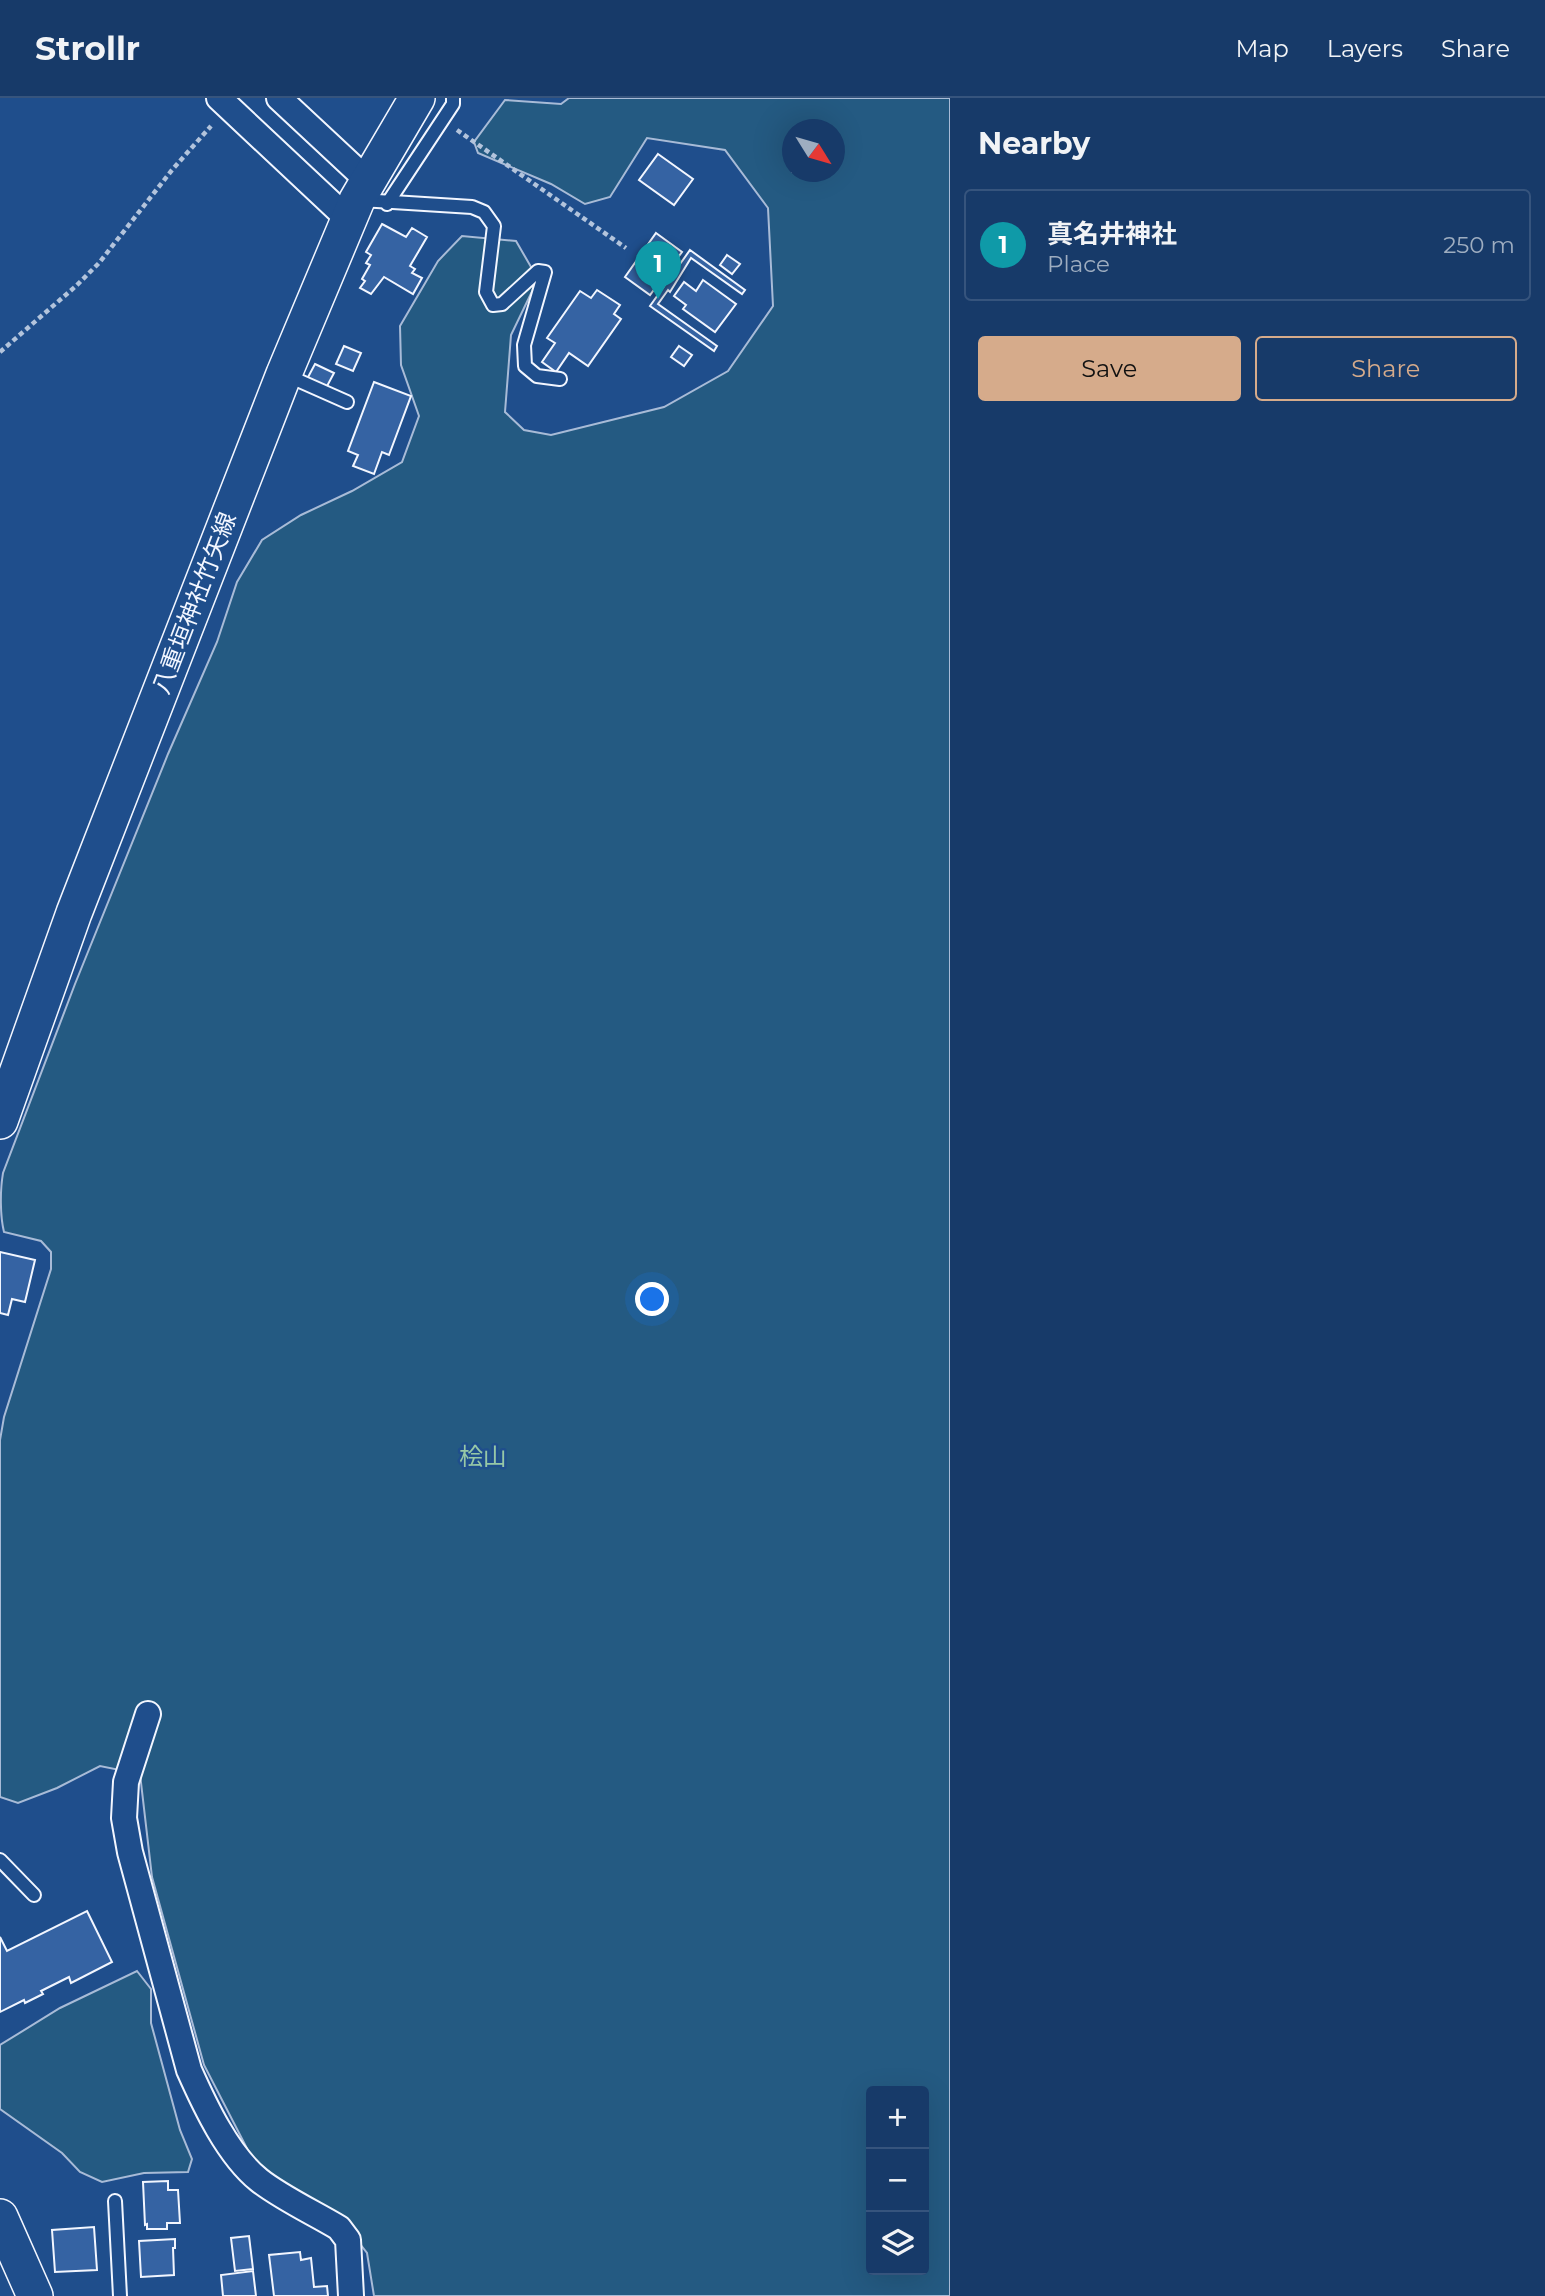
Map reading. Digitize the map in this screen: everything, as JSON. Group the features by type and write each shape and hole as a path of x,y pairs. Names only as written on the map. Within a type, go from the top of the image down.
{"main road":[{"name":"八重垣神社竹矢線","path":"0,1121 74,913 284,374 365,200 430,109"},
{"path":"0,2217 36,2296"}],"street":[{"path":"279,98 365,200"},
{"path":"223,102 365,200"},
{"path":"148,1714 126,1782 124,1818 130,1852 189,2070 202,2099 230,2146 259,2180 339,2228 344,2234 348,2240 351,2296"}],"lane":[{"path":"430,109 453,104 453,98"},
{"path":"365,200 472,207 484,212 494,226 486,292 493,305 502,304 538,271 545,272 524,345 525,366 537,376 560,379"},
{"path":"284,374 347,402"},
{"path":"0,1860 34,1895"},
{"path":"115,2202 120,2296"}],"path":[{"path":"0,352 99,264 223,102"},
{"path":"430,109 626,247"}],"green space":[{"name":"桧山","path":"569,98 950,98 950,2296 374,2296 367,2253 345,2225 256,2166 204,2065 152,1877 140,1774 100,1766 57,1788 18,1803 0,1797 0,1440 4,1417 51,1269 51,1252 41,1241 4,1232 1,1203 3,1173 75,984 168,754 217,642 237,582 262,540 301,515 352,491 402,462 419,416 401,365 400,326 438,261 462,236 516,241 538,279 511,335 505,412 524,430 551,435 664,407 728,371 773,306 768,208 725,150 647,138 610,197 585,204 551,184 478,153 474,142 505,100 561,104"},
{"path":"137,1971 151,1989 151,2023 180,2130 192,2159 188,2172 144,2173 102,2182 80,2172 62,2153 0,2109 0,2045 60,2008"}],"building":[{"path":"658,154 693,179 674,205 639,180"},
{"path":"382,224 406,237 412,228 427,237 410,266 415,269 412,273 422,278 413,294 384,277 371,294 360,288 370,265 366,263 371,255 366,252"},
{"path":"656,233 682,252 650,295 625,277"},
{"path":"690,250 745,290 742,294 691,258 670,292 668,290 658,304 717,346 714,351 650,306"},
{"path":"727,255 740,264 732,274 720,265"},
{"path":"703,280 736,304 715,332 683,309 686,305 674,296 684,282 696,291"},
{"path":"597,290 620,305 614,314 621,319 588,366 569,353 556,372 542,362 555,343 547,338 580,291 591,298"},
{"path":"344,346 361,353 353,371 336,364"},
{"path":"679,346 692,355 684,366 671,357"},
{"path":"315,364 334,373 326,388 307,379"},
{"path":"374,382 411,396 389,455 382,452 374,474 353,466 358,455 348,451"},
{"path":"0,1252 35,1260 25,1302 12,1299 8,1315 0,1313"},
{"path":"87,1911 112,1962 71,1983 69,1977 41,1991 43,1994 0,2012 0,1937 7,1951"},
{"path":"168,2181 168,2190 178,2190 180,2223 167,2223 167,2229 147,2229 143,2182"},
{"path":"94,2227 97,2270 55,2272 52,2230"},
{"path":"249,2236 253,2269 235,2271 231,2238"},
{"path":"175,2239 174,2275 141,2277 139,2241"},
{"path":"300,2252 301,2260 311,2258 314,2287 327,2286 328,2296 274,2296 269,2255"},
{"path":"253,2271 256,2296 223,2296 221,2275"}],"place":[{"name":"真名井神社","path":"658,299"}]}
